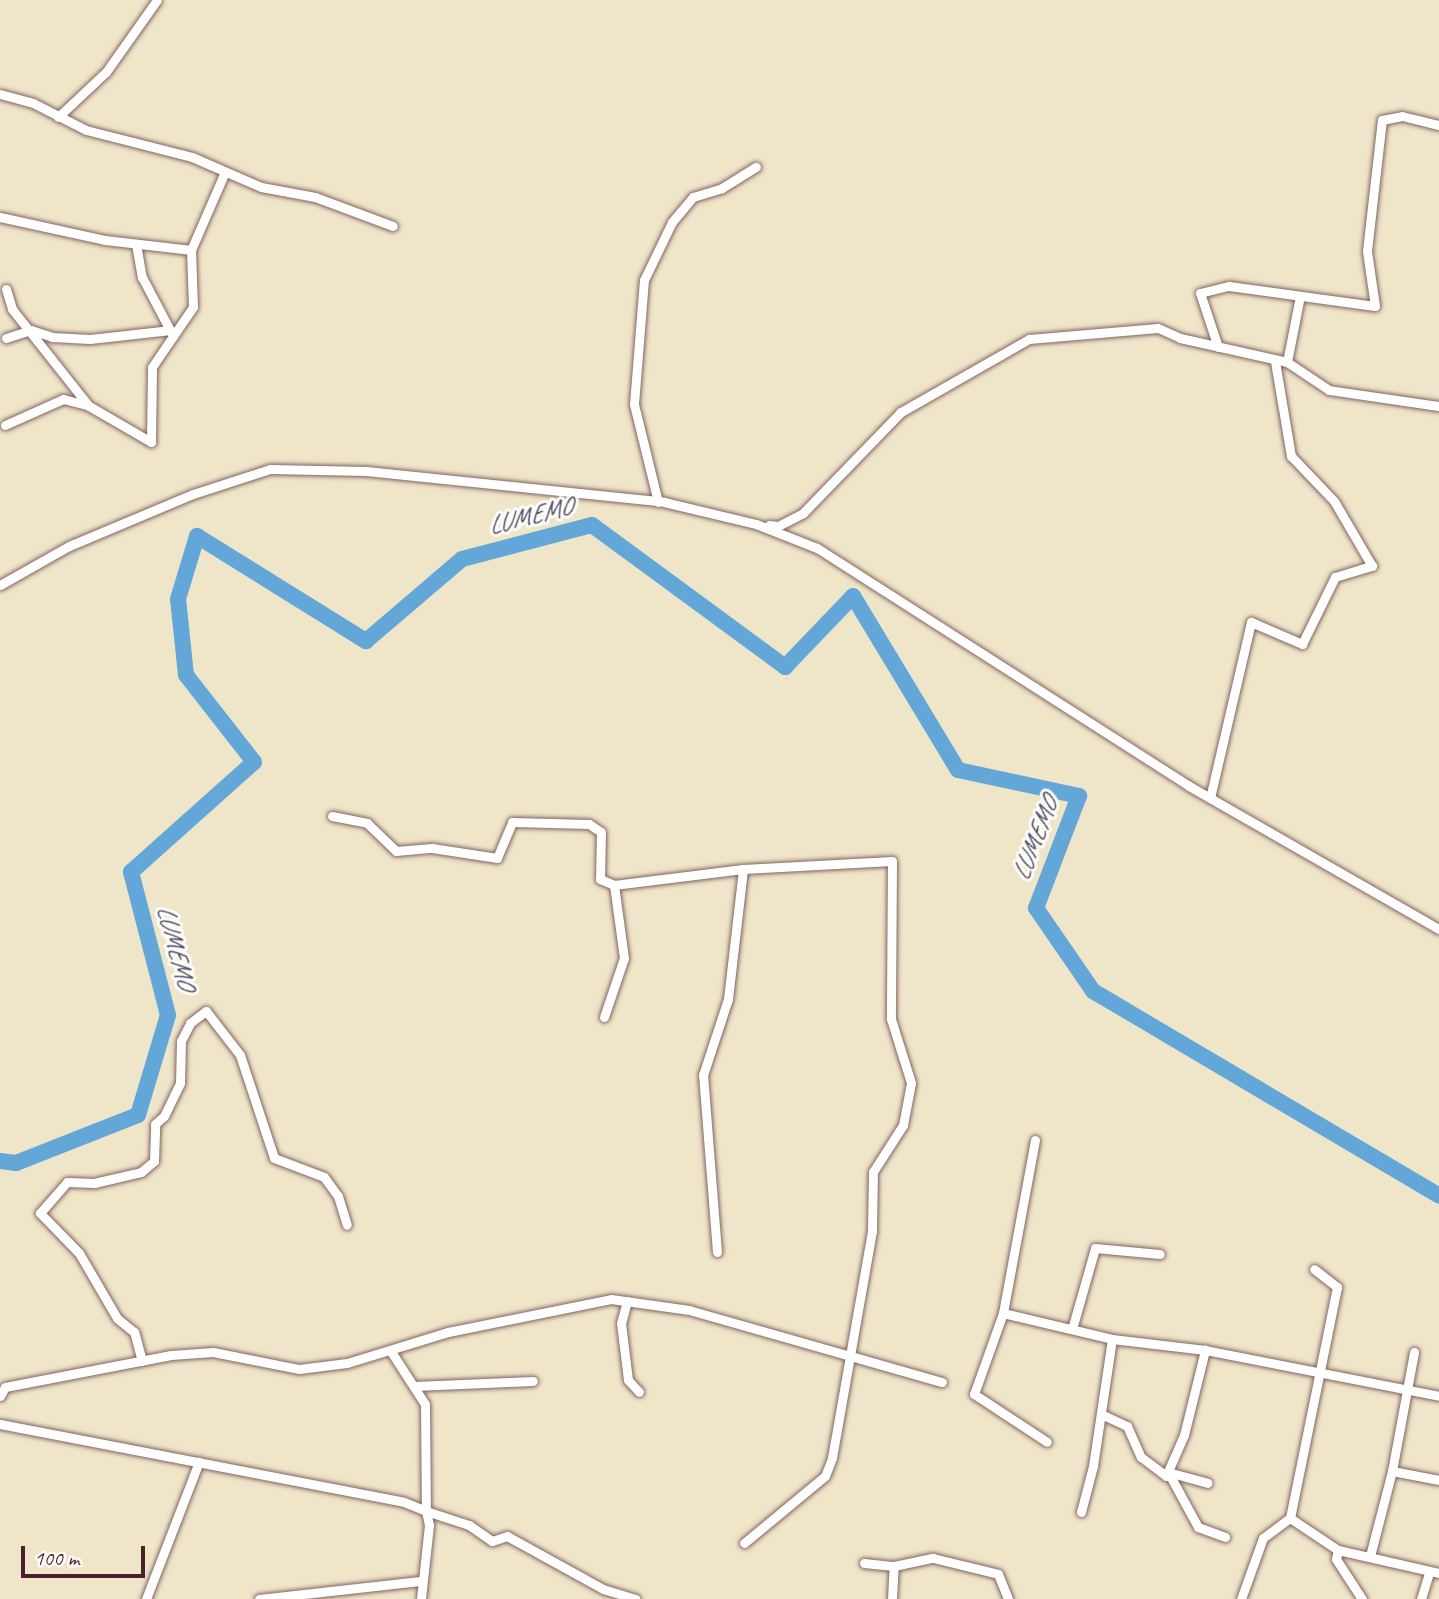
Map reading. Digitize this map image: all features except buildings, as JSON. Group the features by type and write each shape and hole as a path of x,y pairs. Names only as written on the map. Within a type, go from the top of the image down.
{"street":[{"path":"58,117 106,72 158,0"},
{"path":"0,94 33,103 86,131 192,157 224,174 261,187 315,197 393,226"},
{"path":"1218,347 1200,293 1229,286 1375,306 1367,251 1382,120 1402,116 1439,125"},
{"path":"658,502 634,404 644,280 672,222 693,197 722,188 756,167"},
{"path":"5,425 63,399 89,406 151,442 152,367 171,332 193,307 191,250 224,174"},
{"path":"0,217 136,244 191,250"},
{"path":"136,244 142,277 171,332"},
{"path":"6,289 12,309 89,406"},
{"path":"1287,362 1300,296"},
{"path":"0,584 69,545 193,494 271,470 366,471 658,502 756,524 778,526 803,513 901,412 1029,339 1151,327 1218,347 1287,362 1329,390 1439,406"},
{"path":"6,338 31,330 52,337 109,339 171,332"},
{"path":"1210,797 1251,622 1302,644 1335,577 1372,566 1334,502 1291,456 1275,361"},
{"path":"756,524 817,548 1210,797 1439,929"},
{"path":"332,816 367,823 396,851 432,848 497,858 512,822 589,824 601,832 600,879 614,885 743,869 892,861 891,1019 911,1083 904,1125 873,1172 872,1231 832,1458 825,1476 744,1543"},
{"path":"717,1252 703,1074 728,999 743,869"},
{"path":"604,1017 624,958 614,885"},
{"path":"142,1361 134,1332 117,1318 79,1253 40,1213 67,1182 94,1182 141,1172 154,1161 155,1124 164,1116 180,1083 181,1041 190,1023 206,1011 240,1055 274,1158 324,1177 338,1196 347,1225"},
{"path":"1035,1140 1003,1313 974,1394 1047,1442"},
{"path":"1072,1329 1095,1248 1160,1254"},
{"path":"1241,1599 1263,1538 1290,1518 1317,1371 1337,1287 1314,1269"},
{"path":"0,1396 5,1387 142,1361 213,1352 299,1369 347,1363 540,1311 611,1298 689,1310 942,1382"},
{"path":"626,1301 621,1323 628,1380 639,1392"},
{"path":"1003,1313 1112,1339 1205,1350 1439,1396"},
{"path":"1081,1512 1101,1414 1112,1339"},
{"path":"390,1350 425,1404 426,1511 429,1525 420,1581 421,1599"},
{"path":"1101,1414 1121,1420 1142,1457 1166,1476 1184,1435 1205,1350"},
{"path":"1370,1556 1392,1471 1414,1352"},
{"path":"414,1386 533,1381"},
{"path":"0,1423 404,1502 468,1525 492,1541 507,1536 603,1589 636,1599"},
{"path":"146,1599 199,1462"},
{"path":"1392,1471 1439,1480"},
{"path":"1168,1472 1208,1483"},
{"path":"1168,1472 1198,1527 1225,1537"},
{"path":"1290,1518 1338,1550 1434,1572 1421,1599"},
{"path":"1338,1550 1336,1559 1362,1599"},
{"path":"864,1563 894,1566 933,1558 998,1574 1008,1599"},
{"path":"892,1599 894,1566"},
{"path":"259,1599 420,1581"}],"waterway":[{"name":"LUMEMO","path":"0,1161 16,1163 138,1115 168,1015 131,872 254,762 186,675 178,599 197,536 366,641 462,559 592,525 785,667 853,596 958,770 1079,796 1036,908 1093,991 1439,1196"}]}
